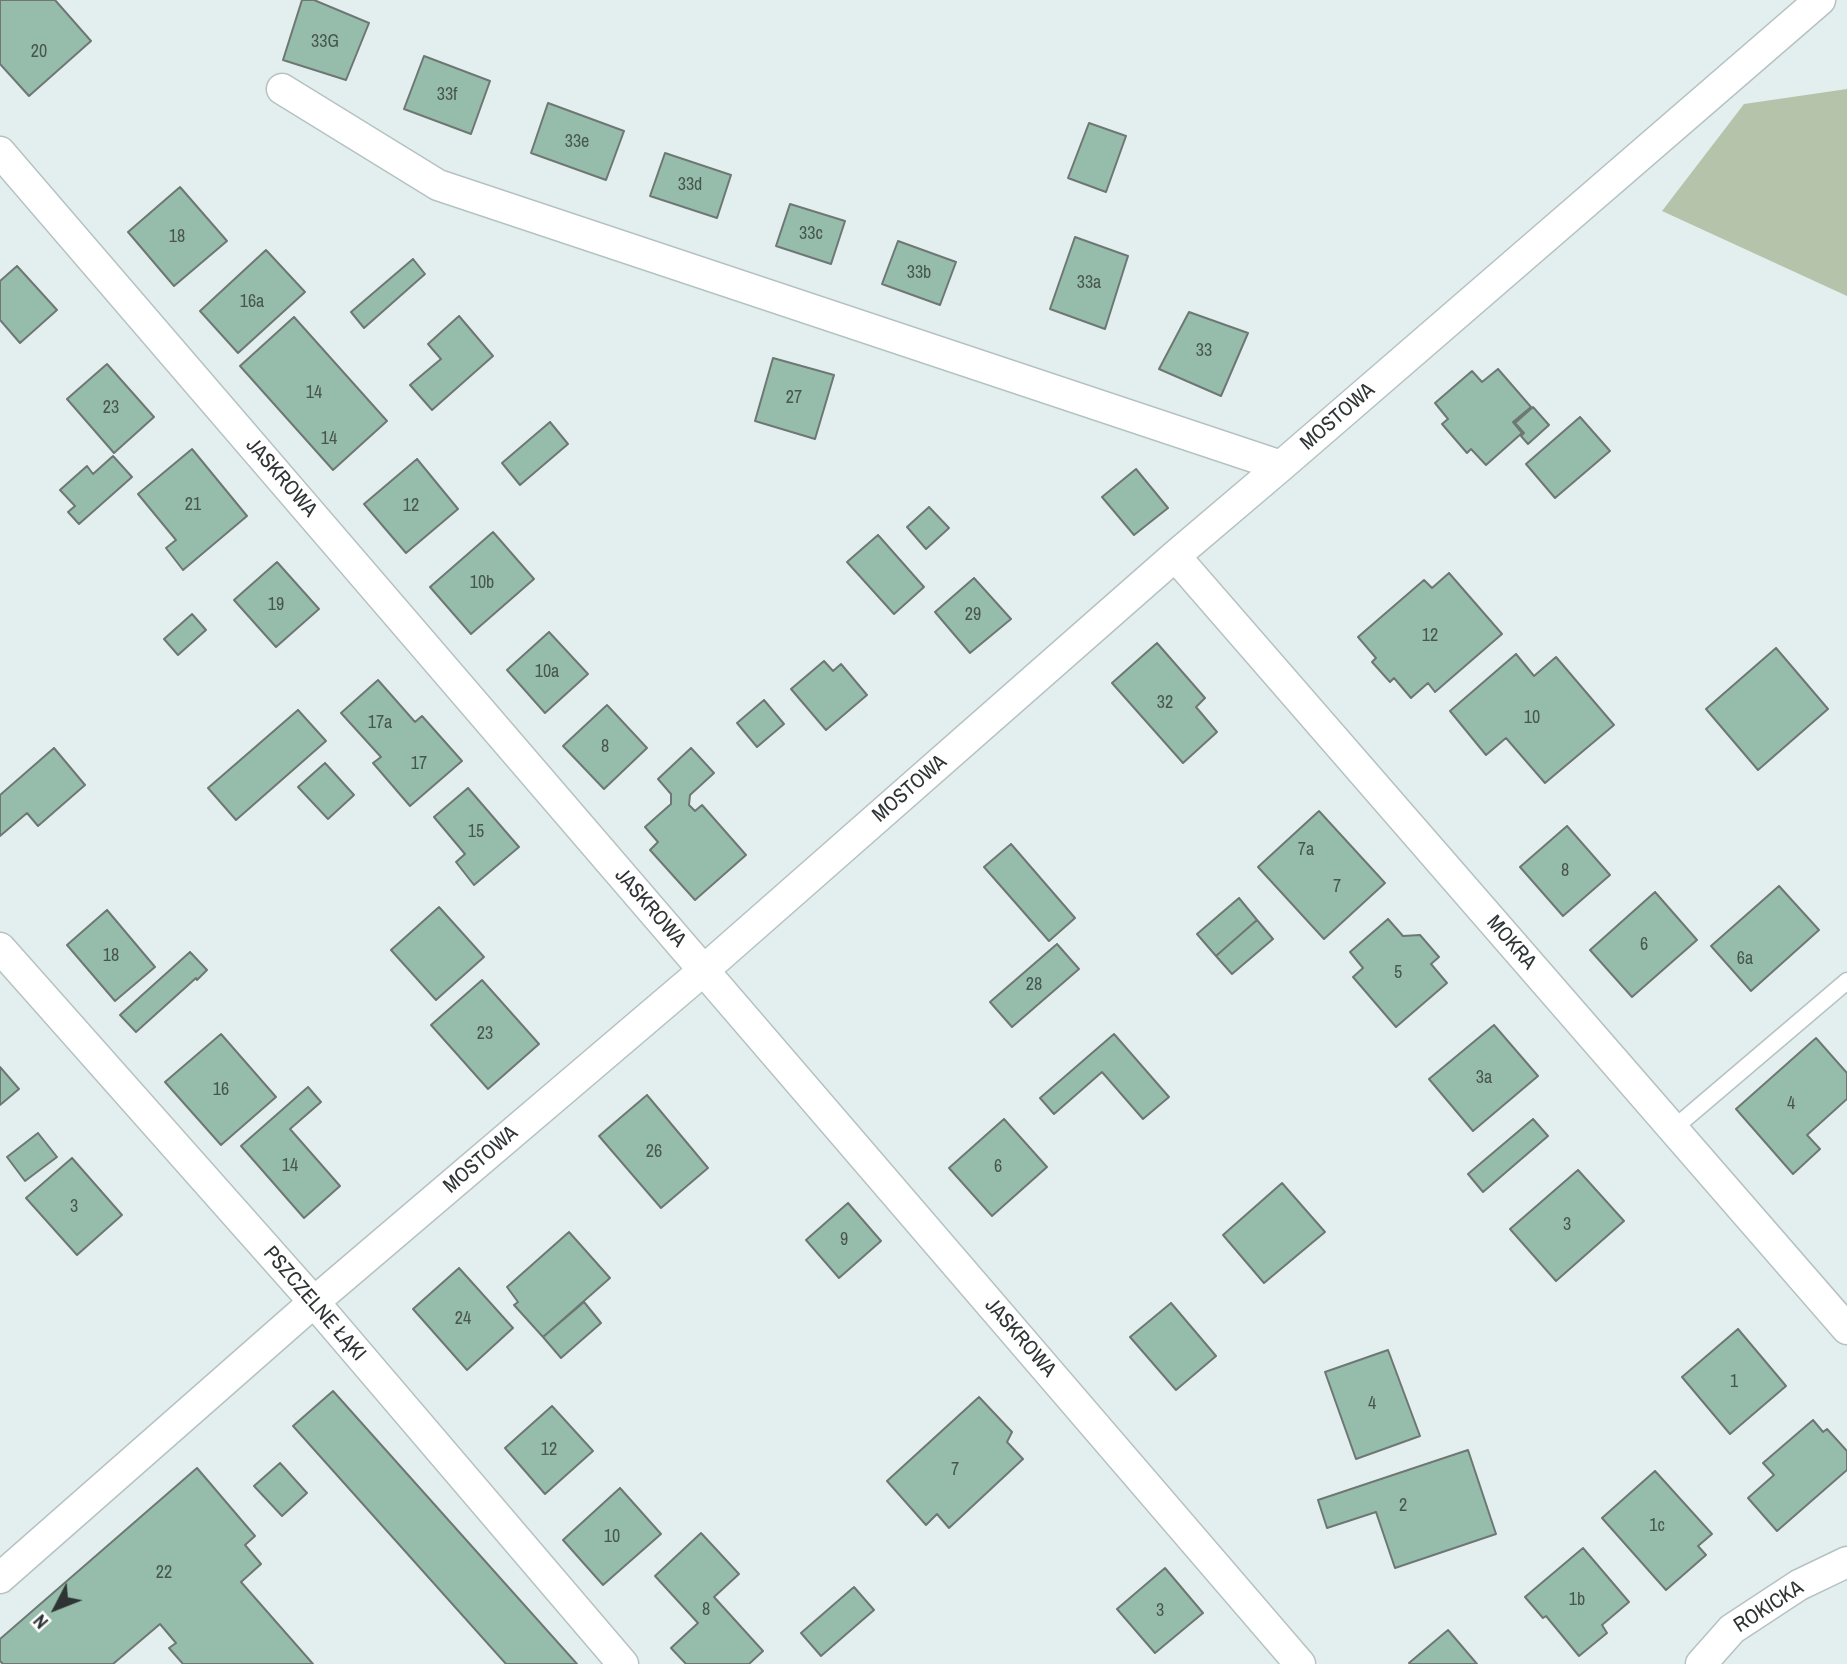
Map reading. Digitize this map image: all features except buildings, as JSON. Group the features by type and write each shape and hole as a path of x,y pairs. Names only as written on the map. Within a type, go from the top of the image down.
{"street":[{"name":"MOSTOWA","path":"0,1578 314,1302 704,970 1175,556 1820,0"},
{"path":"282,89 438,185 1281,466"},
{"name":"JASKROWA","path":"0,152 1300,1664"},
{"name":"MOKRA","path":"1175,556 1847,1329"},
{"name":"PSZCZELNE ŁĄKI","path":"0,948 314,1302 624,1664"},
{"name":"ROKICKA","path":"1700,1664 1732,1629 1799,1585 1847,1562"}],"lane":[{"path":"1673,1129 1847,981"}],"green space":[{"path":"1847,89 1847,296 1662,211 1744,104"}]}
